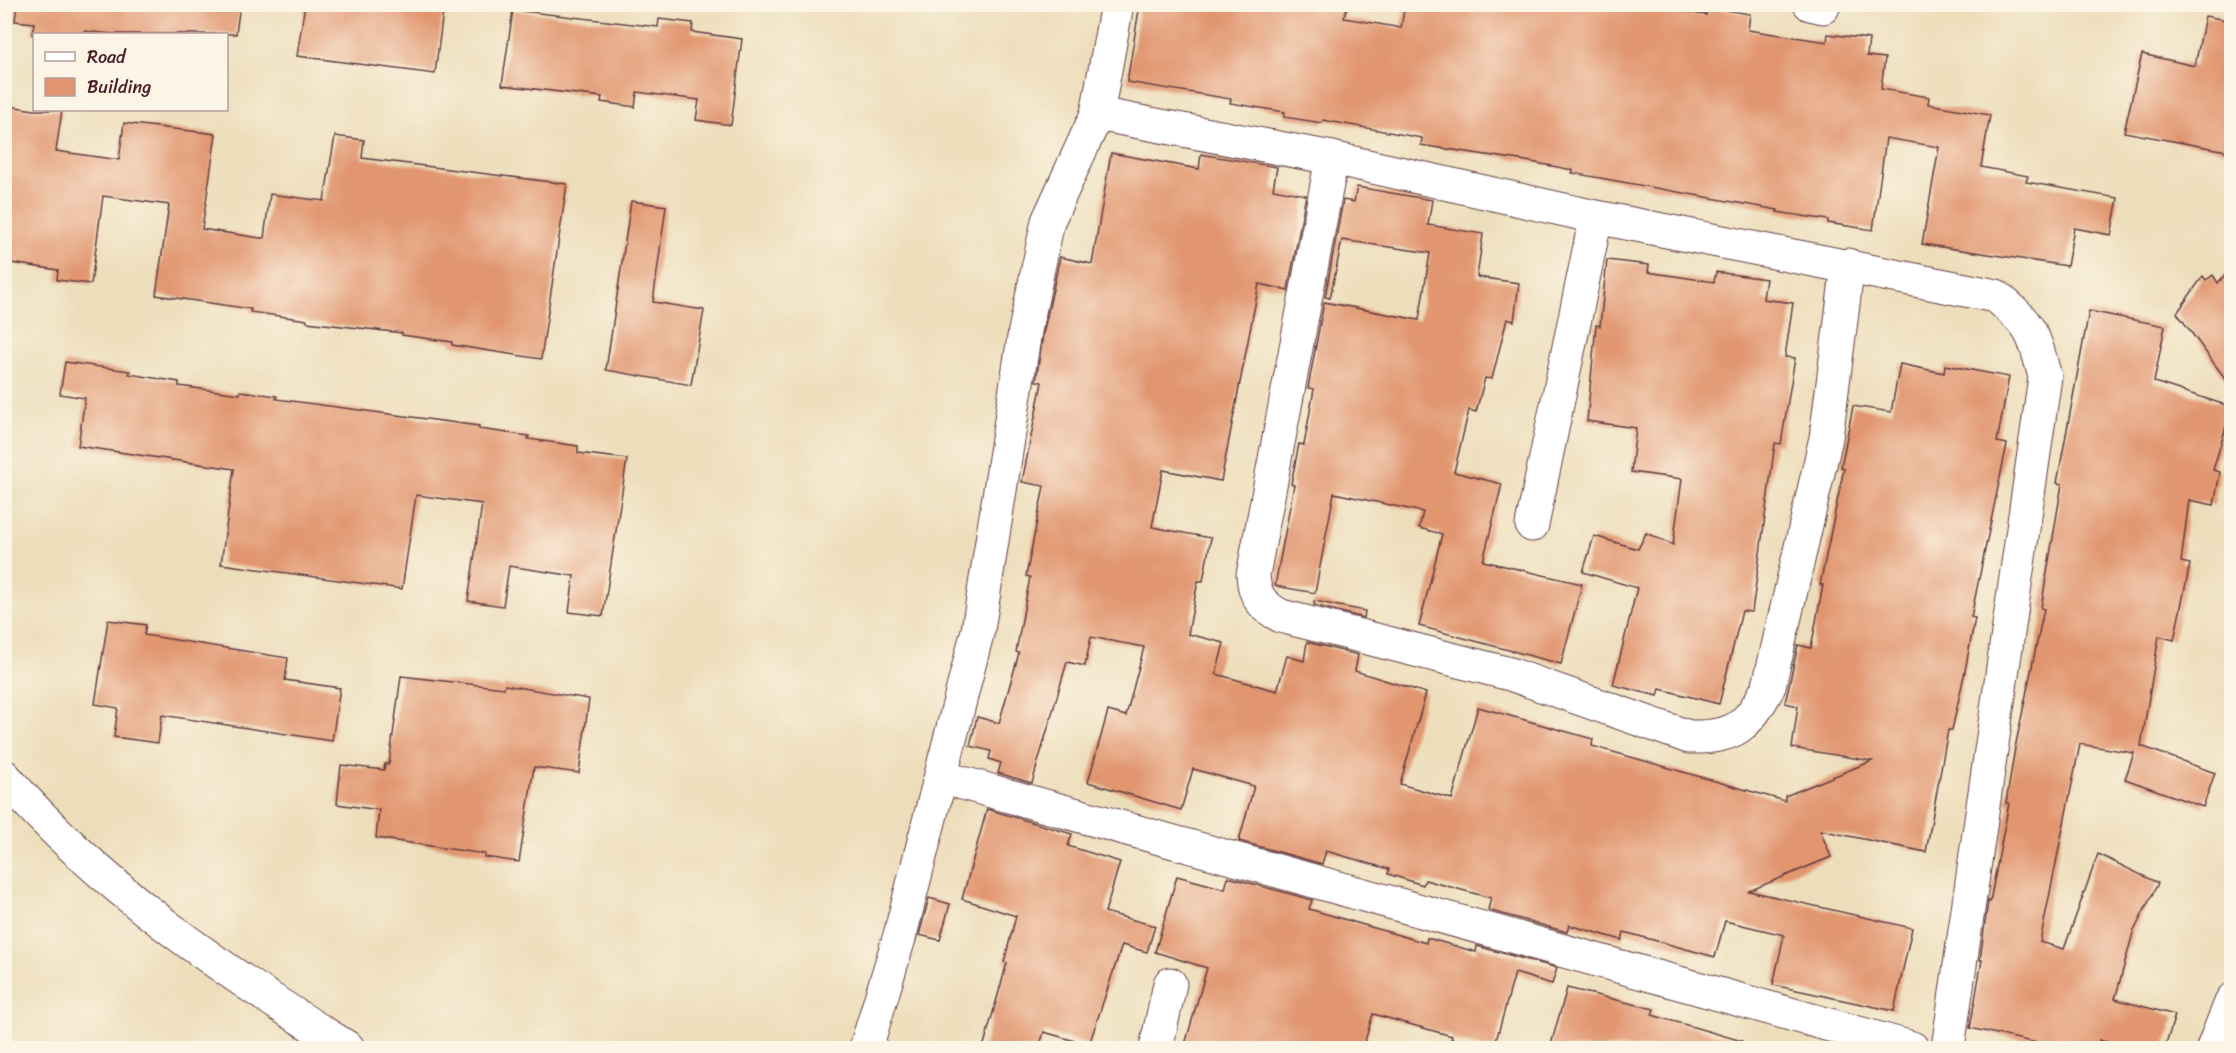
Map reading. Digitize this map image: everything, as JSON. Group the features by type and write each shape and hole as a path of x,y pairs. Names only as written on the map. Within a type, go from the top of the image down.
{"street":[{"path":"866,1048 900,935 978,630 1025,331 1048,220 1097,114 1117,4"},
{"path":"1097,114 1332,158 1596,217 1996,296 2024,319 2035,339 2045,377 1948,1048"},
{"path":"1332,158 1253,575 1254,591 1259,600 1281,616 1510,674 1689,737 1714,737 1730,732 1753,716 1769,686 1826,438 1848,265"},
{"path":"1533,525 1596,217"},
{"path":"4,776 36,812 120,889 196,949 348,1048"},
{"path":"941,777 1912,1048"},
{"path":"1156,1048 1170,984"},
{"path":"2213,1048 2232,1000"}],"building":[{"path":"17,4 240,4 236,34 84,31 84,33 32,34 34,23 15,21"},
{"path":"305,4 444,4 435,74 297,56"},
{"path":"1140,4 1347,4 1344,18 1401,28 1405,4 1644,4 1706,15 1707,7 1750,14 1748,30 1827,42 1828,34 1869,39 1867,56 1885,58 1881,89 1929,97 1928,104 1990,115 1981,167 2028,176 2026,182 2118,198 2111,235 2074,228 2067,266 1922,244 1939,147 1886,138 1873,230 1828,223 1828,220 1777,212 1778,210 1572,173 1573,170 1526,161 1421,145 1422,138 1323,120 1322,123 1284,117 1285,112 1230,103 1231,99 1127,82"},
{"path":"513,10 658,27 659,19 693,23 692,32 742,39 731,125 696,120 699,100 637,92 635,107 601,102 602,97 502,85"},
{"path":"2205,16 2232,21 2232,152 2124,132 2142,54 2195,66"},
{"path":"4,105 33,111 62,111 56,151 119,160 124,123 216,134 202,229 260,238 264,238 270,194 324,201 335,136 364,140 362,158 567,184 541,359 452,345 452,342 402,335 402,333 307,322 307,320 250,312 251,309 156,295 169,205 103,196 91,284 57,280 58,270 4,262"},
{"path":"1111,153 1199,169 1201,154 1277,167 1273,189 1306,195 1288,290 1259,284 1221,481 1163,470 1152,527 1211,538 1203,581 1198,581 1188,634 1224,643 1216,674 1277,691 1287,656 1304,661 1307,642 1358,655 1355,671 1426,693 1400,784 1452,799 1478,707 1593,739 1592,746 1785,801 1785,796 1872,761 1792,748 1798,706 1785,703 1798,645 1811,648 1823,585 1820,585 1844,468 1841,467 1853,406 1891,412 1900,364 1944,373 1945,365 2009,377 1997,442 2007,444 1971,617 1975,618 1965,671 1952,730 1948,730 1926,852 1820,830 1831,857 1749,891 1912,928 1894,1011 1773,985 1784,935 1725,921 1715,957 1624,932 1622,940 1569,925 1567,932 1488,910 1491,898 1425,880 1423,885 1388,874 1389,869 1326,851 1322,864 1239,841 1254,786 1193,769 1181,810 1088,782 1108,711 1126,716 1144,647 1091,637 1085,666 1067,662 1032,783 998,773 1001,763 989,759 991,751 970,746 977,717 999,723 1019,653 1016,652 1030,577 1026,576 1044,486 1022,482 1042,382 1036,381 1043,334 1060,257 1092,264"},
{"path":"1357,187 1432,200 1428,225 1483,234 1477,277 1519,283 1514,321 1507,319 1492,379 1485,378 1476,412 1469,410 1454,472 1502,484 1483,561 1582,584 1561,664 1419,626 1442,534 1419,528 1423,512 1334,493 1315,593 1275,586 1294,485 1291,484 1299,444 1304,445 1314,389 1308,388 1324,302 1419,320 1430,253 1342,240 1330,298 1325,297 1343,200 1354,202"},
{"path":"631,201 666,206 653,302 704,310 691,385 606,370"},
{"path":"1607,260 1649,265 1648,272 1714,282 1716,272 1766,279 1763,299 1793,303 1785,357 1795,358 1781,444 1775,443 1752,612 1742,611 1719,704 1660,689 1658,696 1613,685 1637,588 1583,572 1594,536 1638,549 1646,533 1673,545 1682,479 1631,472 1636,428 1587,421 1596,325 1600,326"},
{"path":"2232,266 2232,388 2177,313 2203,276 2206,280 2213,275 2218,283"},
{"path":"2089,311 2165,326 2154,382 2232,407 2213,470 2220,472 2214,505 2189,500 2181,562 2190,564 2174,640 2159,636 2141,746 2215,773 2203,807 2125,779 2134,753 2080,744 2040,942 2064,949 2098,854 2158,883 2133,933 2115,999 2175,1015 2165,1048 2131,1048 2099,1040 2097,1048 2059,1048 1970,1028 1982,960 1980,960 1988,901 1990,902 2009,803 2006,803 2015,748 2044,609 2041,608 2062,484 2057,483"},
{"path":"65,362 130,371 129,374 179,382 179,386 240,394 240,391 277,396 276,399 479,426 479,429 529,436 528,439 578,446 578,453 627,459 603,616 569,612 574,576 509,566 503,606 468,601 482,504 416,495 402,589 221,564 234,469 78,446 85,398 60,394"},
{"path":"1314,601 1365,611 1364,618 1314,605"},
{"path":"108,620 146,625 144,635 288,658 285,680 340,688 332,741 162,715 158,743 114,737 118,708 95,704"},
{"path":"401,676 504,688 505,685 589,699 579,773 534,767 519,862 484,857 485,854 376,838 379,810 337,804 341,765 384,770 385,764 389,764"},
{"path":"987,809 1072,834 1068,846 1120,862 1105,912 1155,926 1147,952 1122,945 1089,1045 1044,1032 1039,1048 983,1048 1007,963 1004,962 1016,916 962,899"},
{"path":"1177,876 1225,889 1228,877 1312,900 1309,909 1426,943 1427,938 1476,952 1477,946 1557,968 1552,984 1515,973 1494,1048 1484,1048 1451,1039 1452,1036 1373,1014 1363,1048 1184,1048 1207,968 1155,952"},
{"path":"929,898 950,904 940,940 919,935"},
{"path":"1567,988 1654,1009 1652,1015 1742,1041 1741,1048 1550,1048"}]}
